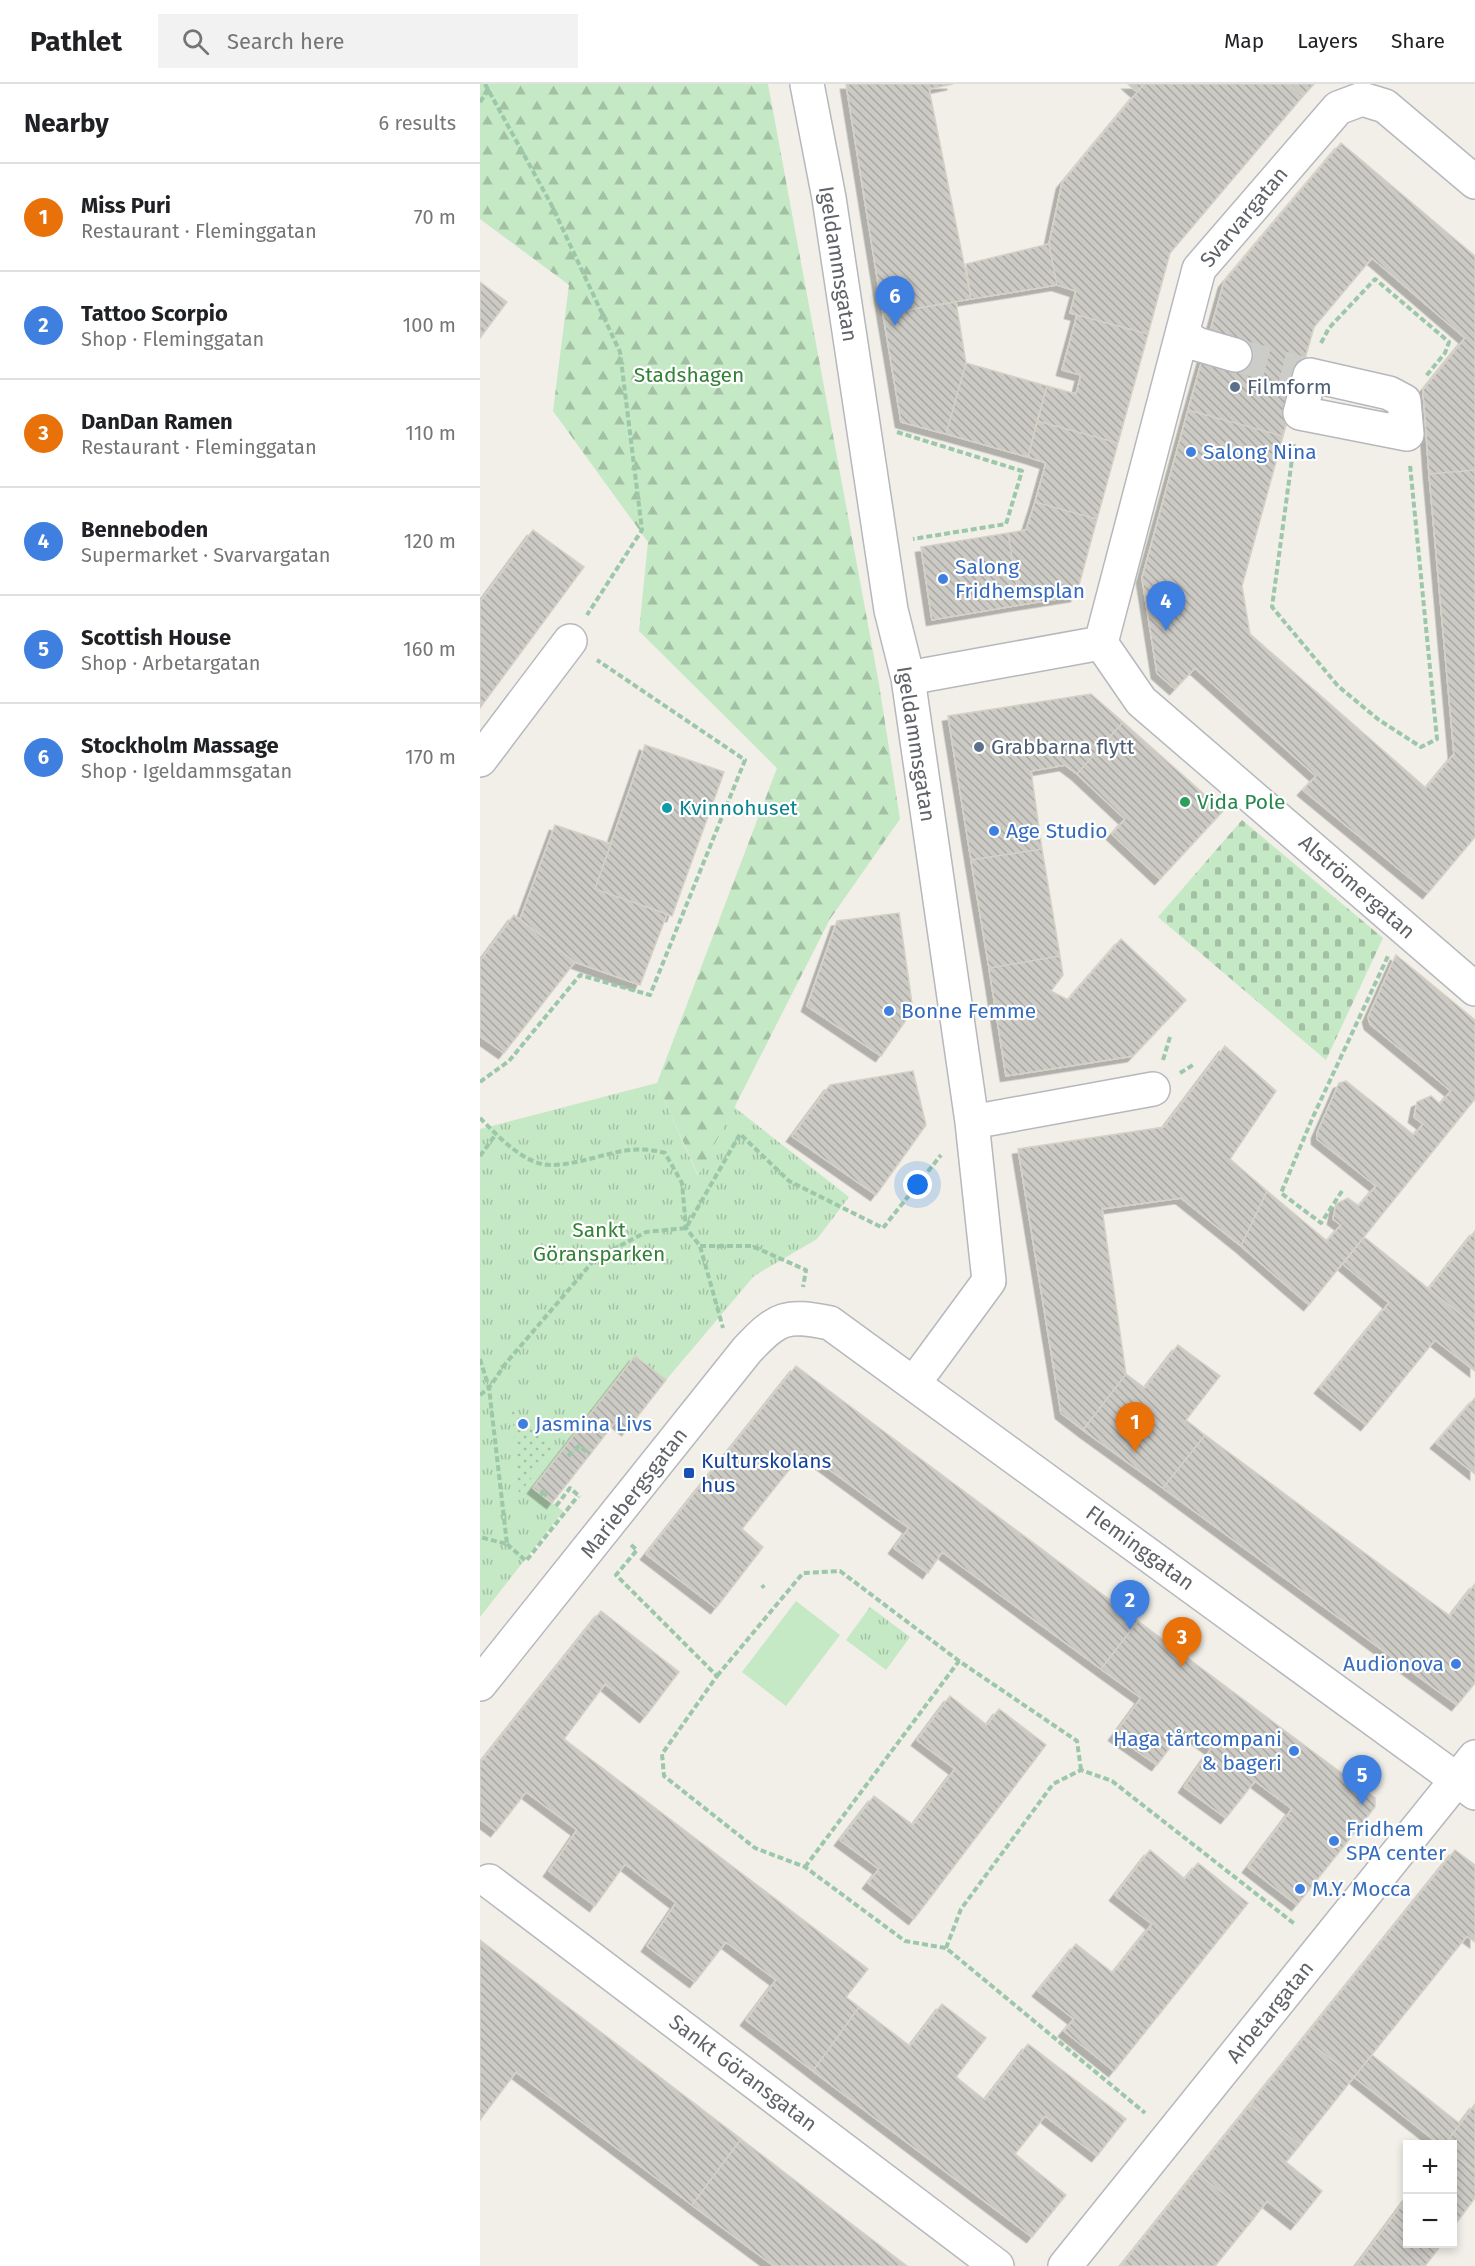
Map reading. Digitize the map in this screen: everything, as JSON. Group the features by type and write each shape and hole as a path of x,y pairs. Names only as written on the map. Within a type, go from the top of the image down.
{"street":[{"name":"Igeldammsgatan","path":"807,84 829,198 891,610 908,678 972,1122 989,1281 914,1383"},
{"name":"Svarvargatan","path":"1101,643 1199,269 1338,108 1362,99 1385,106 1475,182"},
{"path":"1182,335 1197,344 1235,355"},
{"path":"1310,375 1389,393 1404,401 1407,434 1300,412 1310,375"},
{"path":"480,760 570,641"},
{"path":"908,678 1101,643"},
{"name":"Alströmergatan","path":"1101,643 1141,701 1475,988"},
{"path":"972,1122 1154,1089"},
{"name":"Fleminggatan","path":"798,1317 830,1323 1469,1777"},
{"name":"Mariebergsgatan","path":"480,1684 747,1350 765,1331 780,1322 798,1317"},
{"name":"Arbetargatan","path":"1065,2266 1323,1946 1469,1777"},
{"name":"Sankt Göransgatan","path":"489,1881 997,2266"}],"path":[{"path":"480,1082 509,1061 580,975 650,995 745,759 570,641 642,530 620,352 551,204 485,84"},
{"path":"480,102 489,89"},
{"path":"1310,375 1318,350 1329,328 1375,279 1449,342 1445,354 1404,401"},
{"path":"1300,412 1272,607 1338,686 1379,720 1421,747 1437,739 1407,434"},
{"path":"892,430 1022,471 1006,524 909,539"},
{"path":"1342,1191 1321,1223 1281,1193 1312,1119 1402,926"},
{"path":"480,1118 496,1134 527,1158 550,1165 645,1147 665,1153 682,1183 686,1228 700,1246 724,1332 747,1350"},
{"path":"480,1156 496,1134"},
{"path":"686,1228 740,1134 789,1181 883,1228 946,1149"},
{"path":"480,1395 489,1388 506,1363 595,1259 646,1232 686,1228"},
{"path":"700,1246 752,1246 806,1270"},
{"path":"480,1359 489,1388 507,1544"},
{"path":"572,1456 579,1446 590,1454"},
{"path":"480,1537 507,1544 526,1562 579,1496"},
{"path":"556,1506 560,1501"},
{"path":"1081,1770 1077,1741 959,1660 840,1571 804,1573 717,1676 662,1754 664,1776 755,1848 805,1867 905,1941 946,1948 1171,2135"},
{"path":"616,1575 717,1676"},
{"path":"805,1867 959,1660"},
{"path":"946,1948 961,1909 1053,1784 1081,1770 1112,1781 1323,1946"}],"green space":[{"name":"Stadshagen","path":"480,84 768,84 879,684 900,819 830,919 699,1177 657,1083 777,768 639,631 648,542 553,411 569,285 480,219"},
{"path":"1242,820 1383,938 1326,1060 1158,917"},
{"name":"Sankt Göransparken","path":"657,1083 698,1176 734,1107 849,1197 817,1239 754,1276 666,1380 635,1357 552,1503 563,1511 480,1617 480,1129"},
{"path":"512,1410 556,1446 519,1494"},
{"path":"796,1601 840,1635 786,1706 742,1672"},
{"path":"870,1607 910,1637 886,1670 846,1640"}],"building":[{"path":"846,84 953,84 929,89 971,299 883,314"},
{"path":"1128,84 1144,84 1137,92"},
{"path":"1144,84 1289,84 1303,96 1170,253 1148,334 1070,313 1076,291 1057,285 1049,244 1062,183"},
{"path":"1289,84 1314,84 1303,96"},
{"path":"1341,143 1475,256 1475,470 1429,474 1423,390 1465,338 1372,258 1314,327 1283,436 1188,410 1224,282"},
{"path":"1049,244 1057,285 971,299 966,264"},
{"path":"480,282 507,302 480,338"},
{"path":"956,302 966,363 946,434 901,422 883,314"},
{"path":"1077,315 1148,334 1118,443 1037,421 1047,386 1076,394 1081,375 1062,370"},
{"path":"966,363 1047,386 1028,457 946,434"},
{"path":"1188,410 1283,436 1242,586 1250,634 1426,788 1454,754 1429,474 1475,470 1475,837 1428,893 1303,790 1316,776 1195,668 1175,689 1157,673 1142,578"},
{"path":"1037,421 1118,443 1097,519 1035,502 1046,463 1028,457"},
{"path":"1035,502 1097,519 1076,596 1020,605 1008,533 1026,530"},
{"path":"533,530 584,567 480,708 480,602"},
{"path":"1008,533 1020,605 932,620 921,547"},
{"path":"1091,694 1123,722 1077,774 1065,765 1031,771 1042,849 971,860 948,716"},
{"path":"1123,722 1223,811 1160,879 1112,834 1125,819 1077,774"},
{"name":"Kvinnohuset","path":"645,745 724,772 672,916 595,889"},
{"path":"555,825 611,844 595,889 667,914 640,985 575,962 520,919"},
{"path":"1042,849 1060,956 989,968 971,860"},
{"path":"899,913 913,1010 881,1056 807,1006 837,921"},
{"path":"514,915 575,962 504,1053 480,1036 480,961"},
{"path":"1121,939 1186,1000 1133,1056 1006,1076 989,968 1060,956 1063,975 1051,991 1068,1000"},
{"path":"1396,955 1475,1020 1475,1099 1309,1305 1241,1246 1267,1191 1327,1241 1341,1225 1333,1219 1336,1204 1348,1198 1359,1206 1376,1186 1317,1139 1317,1133 1339,1083 1346,1081 1414,1135 1423,1124 1414,1117 1417,1102 1431,1096 1440,1104 1451,1091 1370,1024 1368,1017"},
{"path":"1225,1046 1276,1091 1230,1159 1267,1191 1241,1246 1181,1198 1102,1209 1126,1374 1083,1430 1061,1413 1018,1149 1164,1127"},
{"path":"913,1071 926,1125 876,1195 792,1136 830,1085"},
{"path":"1475,1231 1475,1326 1429,1289"},
{"path":"1364,1237 1475,1326 1475,1371 1435,1340 1366,1425 1320,1388 1389,1303 1343,1264"},
{"path":"1178,1345 1220,1376 1186,1420 1205,1435 1163,1488 1083,1430 1126,1374 1145,1388"},
{"path":"635,1356 666,1380 627,1430 616,1421 552,1503 533,1488"},
{"path":"796,1366 1138,1621 1101,1669 942,1552 928,1573 894,1548 909,1528 804,1451 742,1529 763,1547 716,1608 646,1554"},
{"path":"1475,1398 1475,1474 1436,1443"},
{"path":"1205,1435 1450,1616 1475,1584 1475,1683 1457,1705 1163,1488"},
{"path":"601,1611 679,1672 645,1717 605,1684 564,1739 868,1969 846,1997 859,2007 813,2071 746,2020 776,1980 726,1942 695,1982 647,1946 676,1903 625,1864 595,1906 549,1871 577,1830 526,1792 496,1831 480,1819 480,1763"},
{"path":"1138,1621 1375,1798 1375,1807 1297,1905 1248,1867 1292,1809 1255,1781 1226,1818 1184,1787 1211,1749 1184,1729 1157,1765 1114,1735 1141,1698 1101,1669"},
{"path":"950,1696 987,1725 999,1709 1046,1745 914,1919 868,1883 879,1869 840,1840 874,1796 913,1825 955,1769 917,1740"},
{"path":"1150,1850 1185,1879 1198,1863 1248,1903 1114,2071 1064,2031 1074,2019 1038,1991 1076,1944 1113,1973 1152,1924 1115,1895"},
{"path":"1455,1850 1475,1865 1475,1942 1467,1936 1354,2077 1304,2038"},
{"path":"480,1940 741,2139 692,2205 516,2072 480,2120"},
{"path":"942,2004 986,2038 956,2077 985,2100 1028,2044 1126,2119 1097,2156 1045,2116 1041,2121 1015,2154 1066,2195 1032,2237 813,2071 859,2007 910,2046"},
{"path":"1304,2038 1354,2077 1300,2145 1250,2105"},
{"path":"1372,2055 1460,2124 1448,2140 1434,2140 1354,2077"},
{"path":"1475,2104 1475,2171 1457,2158 1457,2140 1448,2140"},
{"path":"1250,2105 1300,2145 1286,2162 1322,2191 1296,2224 1267,2201 1254,2218 1196,2172"},
{"path":"741,2139 907,2266 774,2266 692,2205"},
{"path":"1457,2158 1475,2171 1475,2198 1457,2222"},
{"path":"1196,2172 1254,2218 1215,2266 1121,2266"},
{"path":"1403,2203 1403,2248 1439,2248 1425,2266 1356,2266"}],"tunnel":[{"path":"1235,355 1310,375"}],"place":[{"name":"Stockholm Massage","path":"895,326"},
{"name":"Filmform","path":"1235,387"},
{"name":"Salong Nina","path":"1191,452"},
{"name":"Salong Fridhemsplan","path":"943,579"},
{"name":"Benneboden","path":"1166,631"},
{"name":"Grabbarna flytt","path":"979,747"},
{"name":"Vida Pole","path":"1185,802"},
{"name":"Kvinnohuset","path":"667,808"},
{"name":"Age Studio","path":"994,831"},
{"name":"Bonne Femme","path":"889,1011"},
{"name":"Jasmina Livs","path":"523,1424"},
{"name":"Miss Puri","path":"1135,1452"},
{"name":"Kulturskolans hus","path":"689,1473"},
{"name":"Tattoo Scorpio","path":"1130,1630"},
{"name":"Audionova","path":"1456,1664"},
{"name":"DanDan Ramen","path":"1182,1667"},
{"name":"Haga tårtcompani & bageri","path":"1294,1751"},
{"name":"Scottish House","path":"1362,1805"},
{"name":"Fridhem SPA center","path":"1334,1841"},
{"name":"M.Y. Mocca","path":"1300,1889"}]}
